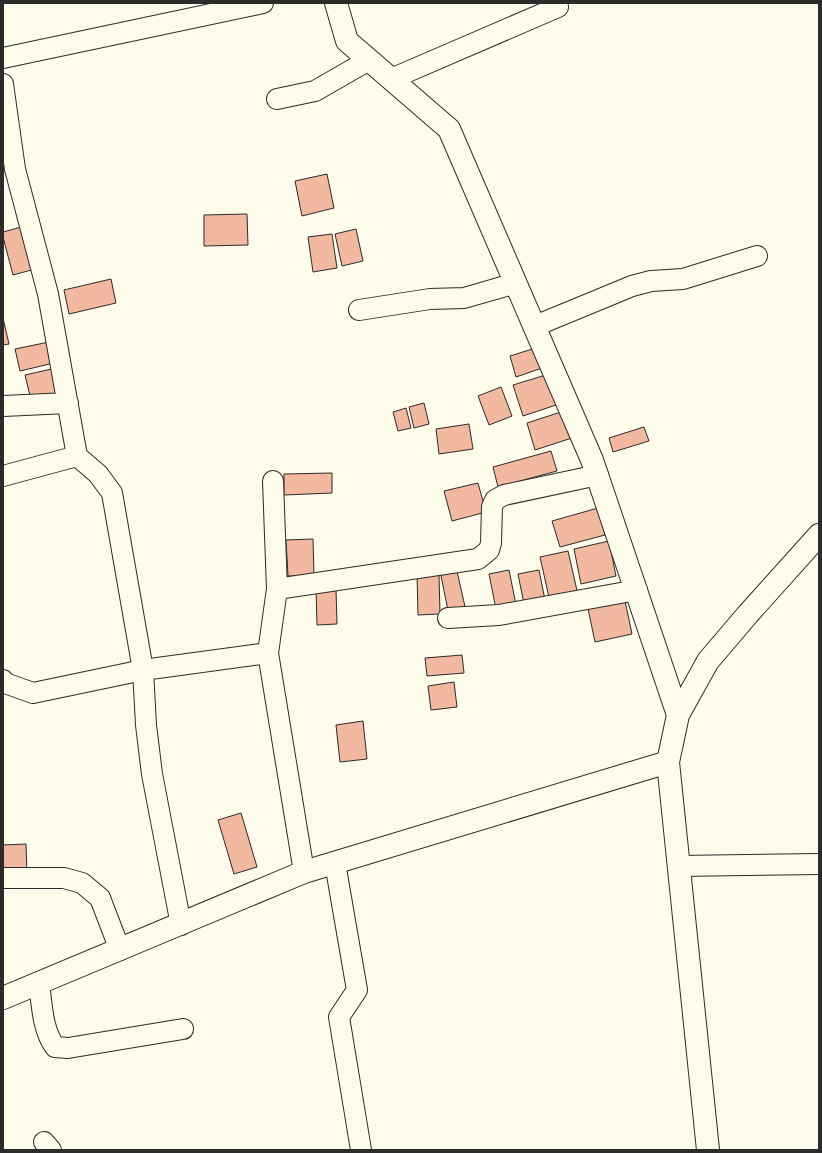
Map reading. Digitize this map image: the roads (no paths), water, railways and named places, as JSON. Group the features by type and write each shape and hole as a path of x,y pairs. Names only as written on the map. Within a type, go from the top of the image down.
{"street":[{"path":"3,58 263,3"},
{"path":"336,3 346,41 449,129 598,475 678,715"},
{"path":"391,79 558,7"},
{"path":"277,99 315,91 369,60"},
{"path":"3,84 15,169 48,294 77,456 98,474 112,493 143,670 146,725 152,774 181,925"},
{"path":"534,326 632,286 651,281 683,279 757,256"},
{"path":"359,310 430,299 464,298 516,283"},
{"path":"3,406 68,404"},
{"path":"3,476 77,456"},
{"path":"277,589 478,559 489,550 491,543 492,507 495,500 504,495 598,475"},
{"path":"273,481 277,589 268,653 304,872"},
{"path":"708,1150 668,762 678,715 708,661 819,535"},
{"path":"448,618 499,615 637,590"},
{"path":"3,680 5,683 33,693 143,670 268,653"},
{"path":"3,998 181,925 304,872 668,762"},
{"path":"335,863 357,990 339,1017 361,1150"},
{"path":"678,866 819,864"},
{"path":"3,878 64,878 82,883 100,898 120,950"},
{"path":"39,983 48,1038 55,1047 68,1048 183,1029"}]}
